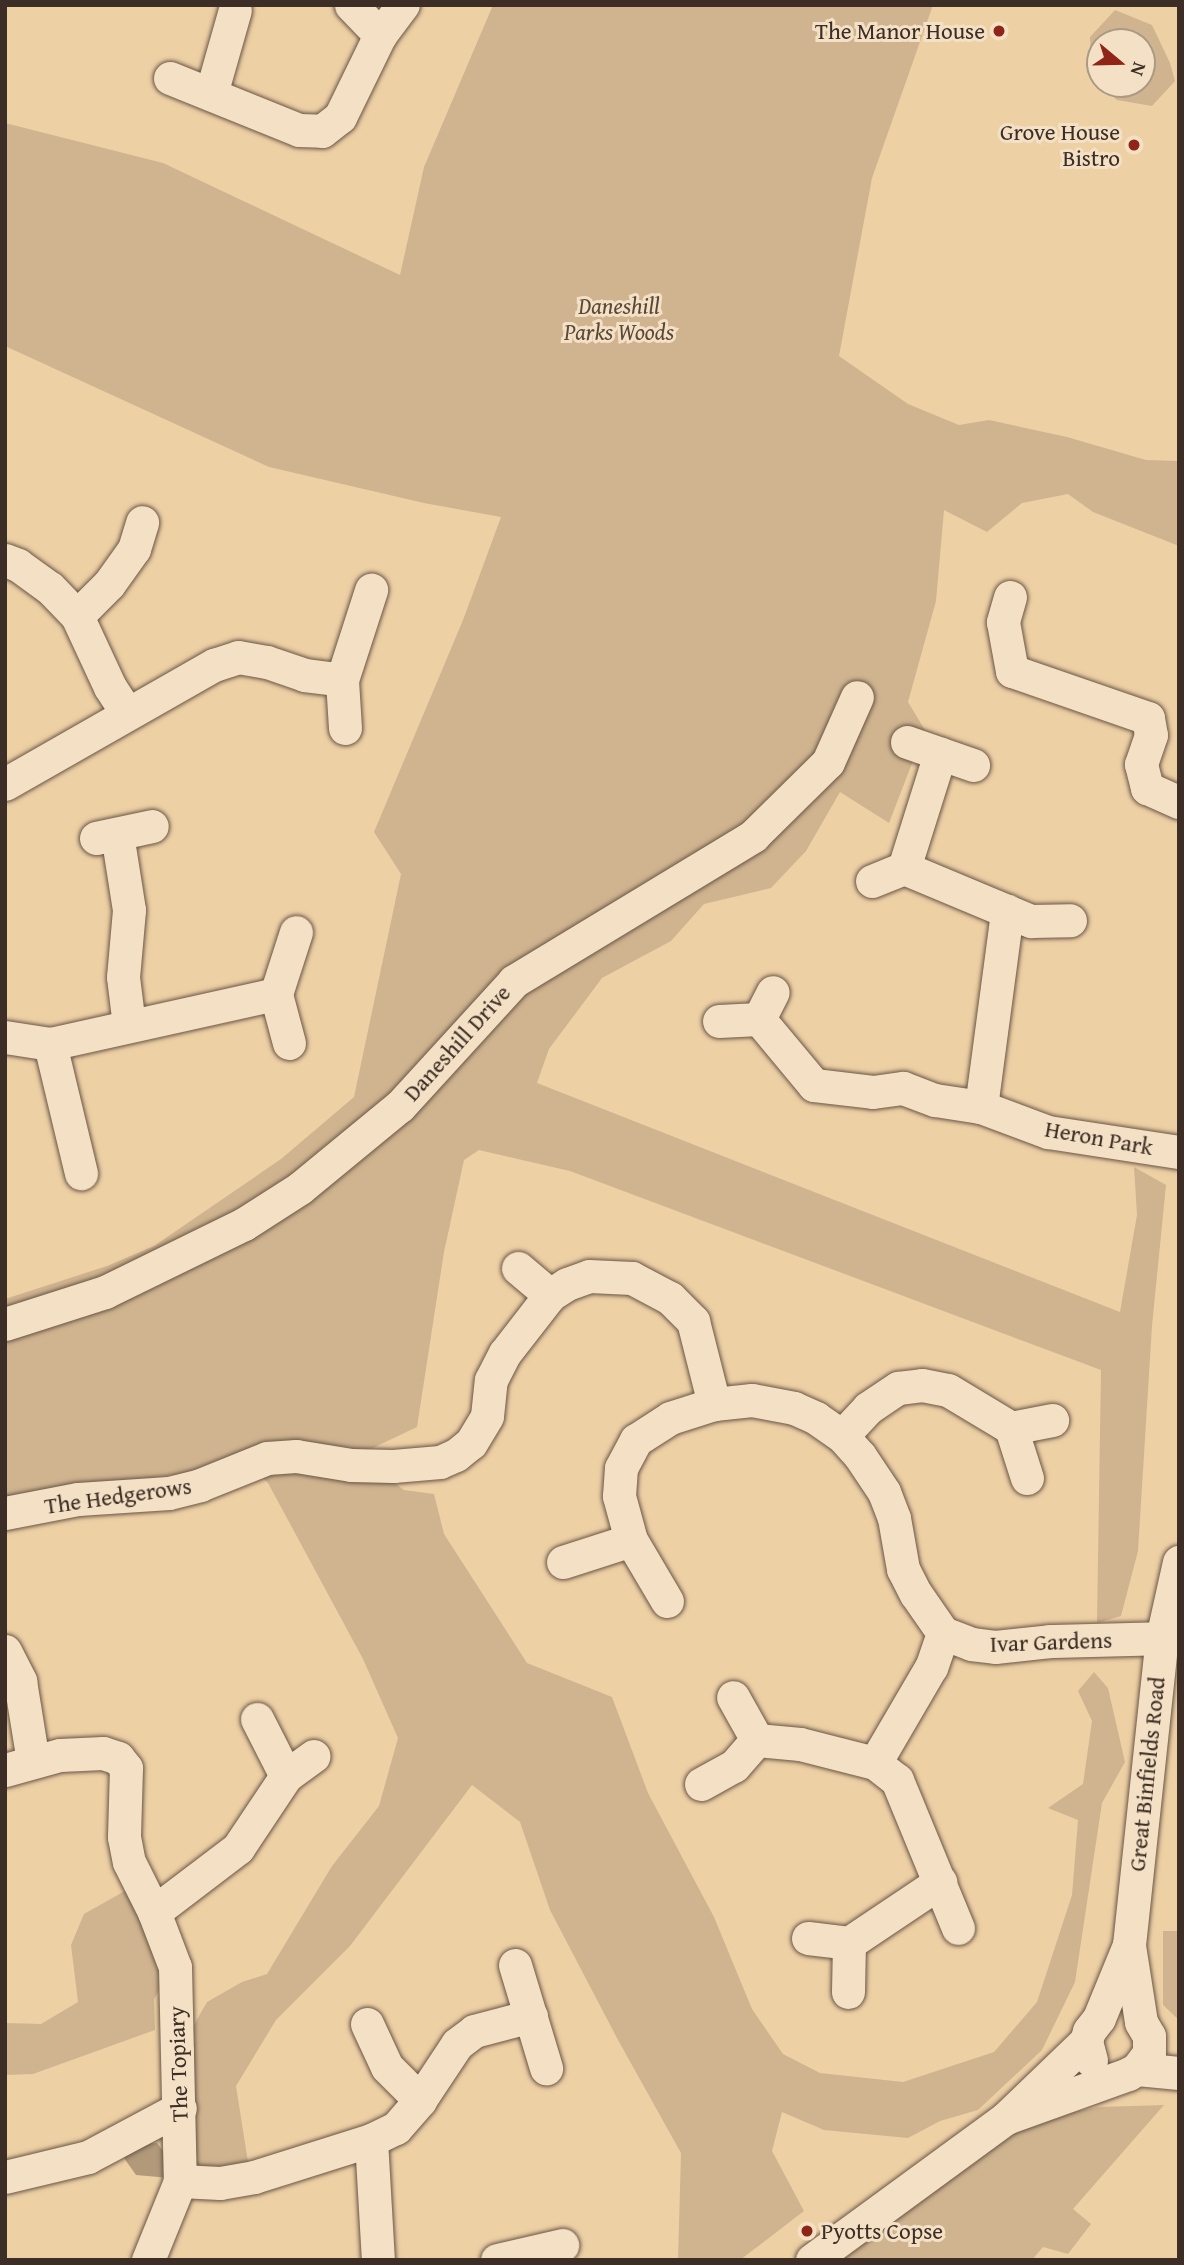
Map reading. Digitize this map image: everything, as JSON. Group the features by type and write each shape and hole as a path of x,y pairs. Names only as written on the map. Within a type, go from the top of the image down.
{"street":[{"path":"351,5 380,35"},
{"path":"170,78 299,130 322,131 340,117 380,35 403,5"},
{"path":"211,94 235,10"},
{"path":"78,616 109,584 134,549 142,522"},
{"path":"5,560 18,565 50,588 78,616 110,687 127,713"},
{"path":"345,728 342,680 371,590"},
{"path":"1010,597 1003,622 1012,671 1148,718 1151,735 1141,764 1147,788 1179,802"},
{"path":"5,784 214,665 238,657 267,662 304,676 342,680"},
{"name":"Daneshill Drive","path":"5,1324 105,1292 244,1224 300,1188 400,1106 514,981 753,836 828,762 857,697"},
{"path":"907,741 973,765"},
{"path":"904,868 940,754"},
{"path":"129,1025 123,977 129,910 106,836 152,826"},
{"path":"872,881 904,868 1031,921 1070,920"},
{"path":"981,1107 1007,911"},
{"path":"289,1042 276,994 296,932"},
{"path":"5,1037 50,1044 276,994"},
{"name":"Heron Park","path":"719,1021 766,1005 814,1085 873,1092 904,1088 935,1100 981,1107 1048,1132 1179,1152"},
{"path":"50,1044 81,1173"},
{"path":"518,1268 550,1295 567,1284 589,1276 611,1275 632,1278 670,1298 692,1321 714,1404"},
{"name":"The Hedgerows","path":"5,1513 78,1499 169,1493 200,1485 267,1458 296,1456 351,1465 393,1466 440,1462 456,1455 471,1443 487,1416 491,1380 505,1353 550,1295"},
{"path":"842,1436 868,1408 898,1388 922,1385 948,1390 1011,1428 1027,1478"},
{"path":"667,1601 631,1540 619,1496 621,1468 636,1440 670,1418 714,1404 752,1400 793,1408 816,1418 842,1436 860,1456 884,1492 894,1518 903,1569 916,1594 943,1633 931,1667 875,1763"},
{"path":"1011,1428 1052,1420"},
{"path":"563,1562 631,1540"},
{"name":"Great Binfields Road","path":"1006,2118 1137,2055 1129,1945 1162,1637 1179,1562"},
{"name":"Ivar Gardens","path":"943,1633 971,1644 995,1647 1049,1641 1162,1637"},
{"path":"5,1651 20,1681 19,1765"},
{"path":"733,1697 757,1740"},
{"path":"257,1719 286,1776"},
{"path":"757,1740 800,1744 875,1763 897,1780 958,1928"},
{"path":"701,1784 734,1766 757,1740"},
{"name":"The Topiary","path":"19,1765 60,1755 92,1753 118,1758 126,1768 124,1837 129,1863 154,1912 174,1967 180,2181"},
{"path":"154,1912 238,1848 286,1776 314,1756"},
{"path":"808,1938 849,1943 940,1882"},
{"path":"848,1992 849,1943"},
{"name":"Great Binfields Road","path":"812,2260 1006,2118 1093,2030 1129,1945"},
{"path":"515,1965 545,2068"},
{"path":"1137,2055 1124,2013 1113,2012 1093,2030 1092,2062 1099,2069 1137,2055 1179,2071"},
{"path":"148,2260 180,2181 220,2183 254,2176 372,2140 396,2127 420,2100 457,2045 474,2031 531,2016"},
{"path":"367,2024 387,2067 420,2100"},
{"path":"5,2177 88,2157 180,2108"},
{"path":"372,2140 378,2260"},
{"path":"497,2260 562,2245"}],"green space":[{"name":"Daneshill Parks Woods","path":"493,5 933,5 872,178 839,356 908,404 959,425 989,420 1067,437 1146,460 1179,461 1179,546 1093,512 1068,494 1022,503 987,532 944,510 936,601 908,702 925,730 889,823 840,792 806,851 771,888 704,904 671,941 602,978 549,1049 537,1083 1120,1312 1137,1215 1134,1167 1166,1185 1152,1326 1138,1551 1121,1616 1097,1623 1101,1370 570,1171 479,1150 464,1160 444,1252 417,1427 358,1455 404,1490 434,1494 444,1534 527,1663 612,1697 648,1793 714,1917 752,2009 783,2054 820,2073 903,2082 994,2052 1037,2002 1072,1895 1078,1820 1048,1808 1083,1784 1092,1721 1078,1691 1094,1672 1108,1688 1125,1762 1102,1803 1075,1982 1042,2050 978,2110 940,2121 908,2138 824,2130 782,2112 772,2151 804,2211 740,2260 678,2260 681,2153 550,1910 520,1822 472,1785 350,1946 276,2020 236,2086 248,2162 191,2174 191,2030 207,2002 242,1982 267,1974 332,1866 379,1806 398,1738 363,1659 268,1483 241,1457 188,1473 5,1497 5,1299 107,1266 154,1246 281,1159 354,1097 401,874 374,832 463,620 501,517 424,503 269,467 5,346 5,123 163,163 400,275 424,167"},
{"path":"1115,10 1152,25 1153,28 1098,28"},
{"path":"1156,33 1175,81 1152,106 1115,98 1156,98"},
{"path":"146,1879 168,1975 154,1999 155,2030 33,2074 5,2075 5,2023 41,2024 78,2002 71,1945 84,1914"},
{"path":"1163,1931 1179,1931 1179,2020 1163,2005"},
{"path":"1164,2105 1073,2209 1091,2224 1068,2254 1043,2247 1032,2260 842,2260 1024,2122 1099,2107"}],"shaded area":[{"path":"157,2143 171,2162 170,2178 136,2175 124,2158 129,2145"}],"place":[{"name":"The Manor House","path":"999,31"},
{"name":"Grove House Bistro","path":"1134,145"},
{"name":"Pyotts Copse","path":"807,2231"}]}
